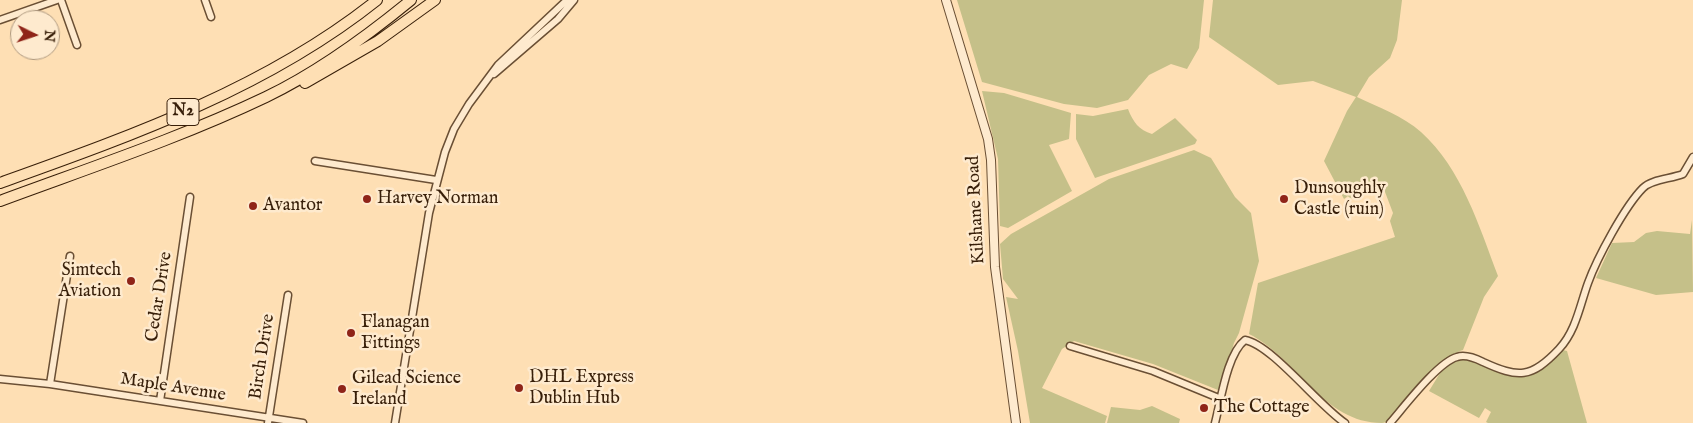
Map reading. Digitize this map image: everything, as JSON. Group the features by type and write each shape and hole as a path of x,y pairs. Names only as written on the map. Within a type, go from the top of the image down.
{"highway":[{"name":"N2","path":"0,183 128,135 243,84 312,46 378,0"},
{"name":"N2","path":"0,201 194,129 267,96 341,53 411,0"},
{"path":"47,183 159,148 245,113 346,61 393,31 435,0"}],"street":[{"path":"0,20 57,0"},
{"path":"61,0 77,45"},
{"path":"205,0 211,17"},
{"path":"493,75 498,65 567,0"},
{"path":"395,423 436,180 454,129 469,104 493,75 558,19 574,0"},
{"name":"Kilshane Road","path":"946,0 988,139 992,170 995,267 1016,423"},
{"path":"1390,423 1418,389 1447,361 1465,356 1516,374 1536,368 1559,349 1572,329 1588,283 1603,250 1639,194 1644,187 1650,184 1683,174 1693,158"},
{"path":"315,161 436,180"},
{"name":"Cedar Drive","path":"160,401 190,197"},
{"path":"50,384 70,256"},
{"name":"Birch Drive","path":"268,420 288,295"},
{"path":"1215,423 1236,350 1245,340 1262,347 1331,414 1344,423"},
{"path":"1070,346 1153,371 1221,399"},
{"name":"Maple Avenue","path":"0,379 38,382 268,420 303,423"}],"shaded area":[{"path":"957,0 1204,0 1199,48 1187,69 1171,64 1149,75 1128,100 1097,108 1064,104 982,82"},
{"path":"1213,0 1402,0 1397,40 1390,58 1369,77 1357,97 1390,112 1414,126 1448,163 1468,199 1498,276 1484,297 1463,350 1451,356 1440,365 1390,420 1382,423 1361,420 1343,412 1311,387 1282,358 1249,334 1258,283 1395,237 1390,221 1393,213 1382,184 1350,199 1348,196 1344,199 1324,161 1347,111 1356,97 1313,81 1278,85 1209,37"},
{"path":"982,91 1004,93 1071,113 1069,139 1049,145 1072,191 1008,228 1000,226 998,159"},
{"path":"1128,109 1137,125 1147,132 1152,134 1175,118 1197,140 1195,144 1095,178 1076,139 1076,114 1093,116"},
{"path":"1194,150 1211,158 1235,197 1251,213 1259,261 1239,333 1234,343 1221,387 1218,390 1153,364 1074,341 1062,349 1042,388 1107,416 1105,423 1030,423 1018,351 1006,297 1018,299 1003,279 1000,244 1011,234 1109,179"},
{"path":"1692,220 1693,292 1656,295 1596,278 1612,243 1634,242 1646,233 1657,231 1690,234"},
{"path":"1559,349 1567,351 1587,423 1488,423 1486,422 1491,412 1485,408 1479,418 1429,391 1448,360 1468,357 1498,369 1531,371"},
{"path":"1152,406 1180,419 1179,423 1107,423 1111,407 1140,410"}],"place":[{"name":"Harvey Norman","path":"367,199"},
{"name":"Dunsoughly Castle (ruin)","path":"1284,199"},
{"name":"Avantor","path":"253,206"},
{"name":"Simtech Aviation","path":"131,281"},
{"name":"Flanagan Fittings","path":"351,333"},
{"name":"DHL Express Dublin Hub","path":"519,388"},
{"name":"Gilead Science Ireland","path":"342,389"},
{"name":"The Cottage","path":"1204,408"}]}
